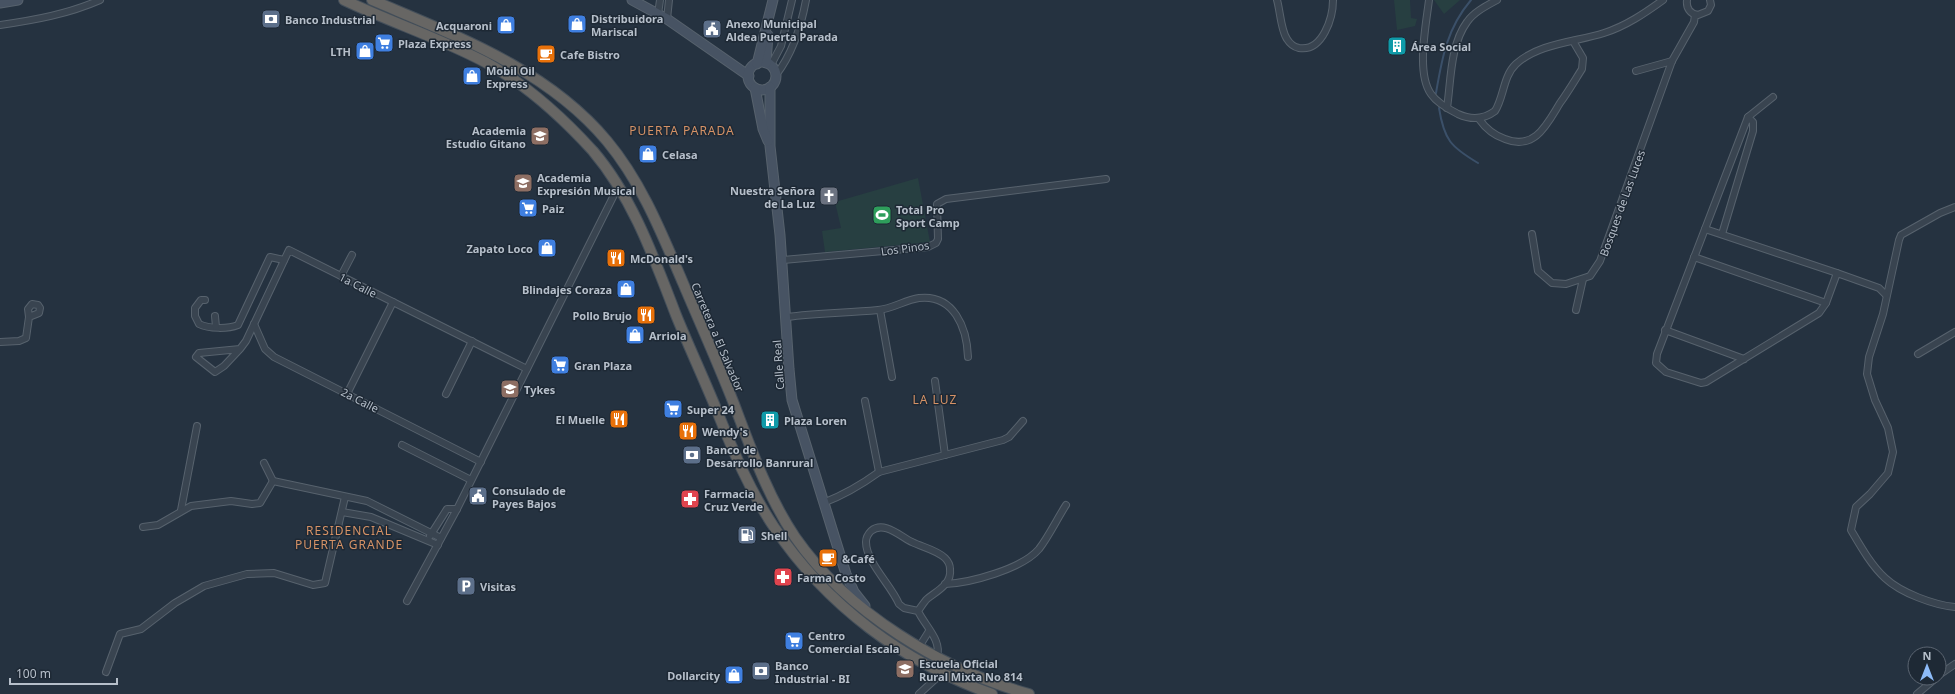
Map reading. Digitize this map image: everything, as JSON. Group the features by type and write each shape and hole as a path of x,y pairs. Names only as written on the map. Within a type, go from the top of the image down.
{"highway":[{"path":"344,0 473,56 504,74 555,113 577,135 607,170 618,187 646,240 735,456 776,529 812,576 856,619 875,633 942,673 960,682 992,694"},
{"name":"Carretera a El Salvador","path":"372,0 477,46 510,63 565,101 590,122 607,141 636,182 658,225 752,451 778,507 795,536 820,569 870,614 919,647 985,681 1029,694"}],"main road":[{"path":"0,3 18,0"},
{"path":"632,0 667,19 749,76"},
{"path":"733,65 745,67 752,62 759,52 769,20 773,0"},
{"path":"765,64 769,20"},
{"path":"759,52 765,64 776,75 775,82 770,87 763,90 756,88 750,83 749,76 751,68 765,64"},
{"name":"Calle Real","path":"770,87 770,146 783,260 792,400 846,574 854,592 870,614"},
{"name":"Calle Real","path":"756,88 763,129 770,146"},
{"path":"833,580 846,574"}],"street":[{"path":"0,26 80,9 100,0"},
{"path":"658,14 660,0"},
{"path":"667,19 668,0"},
{"path":"765,64 781,46 792,0"},
{"path":"776,75 787,58 795,41 802,21 806,0"},
{"path":"1277,0 1285,36 1293,46 1301,48 1313,46 1323,34 1330,20 1333,0"},
{"path":"1429,0 1424,78 1431,94 1447,108 1464,117 1479,119 1495,111 1507,79 1515,65 1526,56 1573,41 1605,33 1628,23 1663,0"},
{"path":"1447,108 1453,59 1460,35 1467,22 1473,16 1497,0"},
{"path":"1687,0 1688,9 1695,15 1702,15 1708,11 1711,5 1710,0"},
{"name":"Bosques de Las Luces","path":"1584,279 1590,276 1600,261 1672,61 1694,22 1695,15"},
{"path":"1479,119 1487,130 1512,142 1518,143 1534,138 1544,129 1582,69 1583,58 1573,41"},
{"path":"1636,71 1672,61"},
{"path":"1773,97 1748,117 1665,330 1657,354 1656,364 1666,372 1701,383 1820,313 1826,303 1837,273"},
{"path":"1722,234 1753,131 1753,122 1748,117"},
{"name":"Los Pinos","path":"783,260 928,247 936,243 938,239 936,204 946,199 1106,179"},
{"path":"407,601 481,462 618,187"},
{"path":"1955,207 1940,213 1901,235 1886,295 1883,314 1870,357 1867,374 1875,400 1888,428 1893,452 1888,473 1870,494 1856,507 1851,530 1865,553 1886,579 1922,601 1955,607"},
{"path":"1705,229 1879,288 1886,295"},
{"path":"1532,234 1538,271 1552,283 1566,284 1584,279 1576,310"},
{"name":"1a Calle","path":"284,260 289,250 527,369"},
{"path":"341,276 352,255"},
{"path":"205,300 202,300 195,308 196,320 199,324 203,326 232,328 238,325 270,256 284,260 254,324 240,349 215,372 196,357 199,352 240,349"},
{"path":"1694,257 1826,303"},
{"path":"787,318 880,310 923,298 940,301 950,306 963,326 968,343 968,357"},
{"path":"347,394 393,302"},
{"path":"880,310 892,377"},
{"path":"215,316 216,327"},
{"path":"0,342 19,341 26,338 29,317"},
{"name":"2a Calle","path":"254,324 265,349 269,354 481,462"},
{"path":"1665,330 1744,359"},
{"path":"1918,354 1955,332"},
{"path":"446,394 472,341"},
{"path":"935,381 945,455"},
{"path":"865,401 879,472"},
{"path":"823,502 856,488 879,472 1003,440 1008,437 1023,421"},
{"path":"181,510 197,426"},
{"path":"402,446 471,480"},
{"path":"264,463 273,481"},
{"path":"143,527 158,525 181,510 191,506 231,500 252,504 260,503 273,481"},
{"path":"273,481 360,499 374,504 441,538"},
{"path":"106,672 120,634 141,629 175,603 204,586 247,574 270,572 313,585 325,583 345,497"},
{"path":"945,584 974,580 1025,560 1038,550 1066,505"},
{"path":"427,541 447,509 457,509"},
{"path":"342,512 371,517 438,545"},
{"path":"918,611 926,600 945,584 950,575 950,568 945,558 891,530 878,528 872,530 868,534 866,542 871,559 899,604 904,608 918,611 929,631 937,641 939,649 937,657"},
{"path":"919,647 929,631"},
{"path":"919,694 942,673"},
{"path":"1917,694 1926,686"}],"green space":[{"path":"1394,0 1410,0 1411,18 1417,19 1415,26 1397,30"},
{"path":"1434,0 1460,0 1444,14"},
{"name":"Total Pro Sport Camp","path":"918,178 930,242 825,252 822,231 841,228 835,202"}],"waterway":[{"path":"1436,93 1443,56 1451,33 1456,21 1471,0"},
{"path":"1439,108 1443,128 1450,142 1461,152 1478,163"}],"place":[{"name":"Banco Industrial","path":"271,19"},
{"name":"Distribuidora Mariscal","path":"577,24"},
{"name":"Acquaroni","path":"506,25"},
{"name":"Anexo Municipal Aldea Puerta Parada","path":"712,29"},
{"name":"Plaza Express","path":"384,43"},
{"name":"Área Social","path":"1397,46"},
{"name":"LTH","path":"365,51"},
{"name":"Cafe Bistro","path":"546,54"},
{"name":"Mobil Oil Express","path":"472,76"},
{"name":"Academia Estudio Gitano","path":"540,136"},
{"name":"Celasa","path":"648,154"},
{"name":"Academia Expresión Musical","path":"523,183"},
{"name":"Nuestra Señora de La Luz","path":"829,196"},
{"name":"Paiz","path":"528,208"},
{"name":"Total Pro Sport Camp","path":"882,215"},
{"name":"Zapato Loco","path":"547,248"},
{"name":"McDonald's","path":"616,258"},
{"name":"Blindajes Coraza","path":"626,289"},
{"name":"Pollo Brujo","path":"646,315"},
{"name":"Arriola","path":"635,335"},
{"name":"Gran Plaza","path":"560,365"},
{"name":"Tykes","path":"510,389"},
{"name":"Super 24","path":"673,409"},
{"name":"El Muelle","path":"619,419"},
{"name":"Plaza Loren","path":"770,420"},
{"name":"Wendy's","path":"688,431"},
{"name":"Banco de Desarrollo Banrural","path":"692,455"},
{"name":"Consulado de Payes Bajos","path":"478,496"},
{"name":"Farmacia Cruz Verde","path":"690,499"},
{"name":"Shell","path":"747,535"},
{"name":"&Café","path":"828,558"},
{"name":"Farma Costo","path":"783,577"},
{"name":"Visitas","path":"466,586"},
{"name":"Centro Comercial Escala","path":"794,641"},
{"name":"Escuela Oficial Rural Mixta No 814","path":"905,669"},
{"name":"Banco Industrial - BI","path":"761,671"},
{"name":"Dollarcity","path":"734,675"}],"district":[{"name":"PUERTA PARADA","path":"682,130"},
{"name":"LA LUZ","path":"935,399"},
{"name":"RESIDENCIAL PUERTA GRANDE","path":"349,537"}]}
